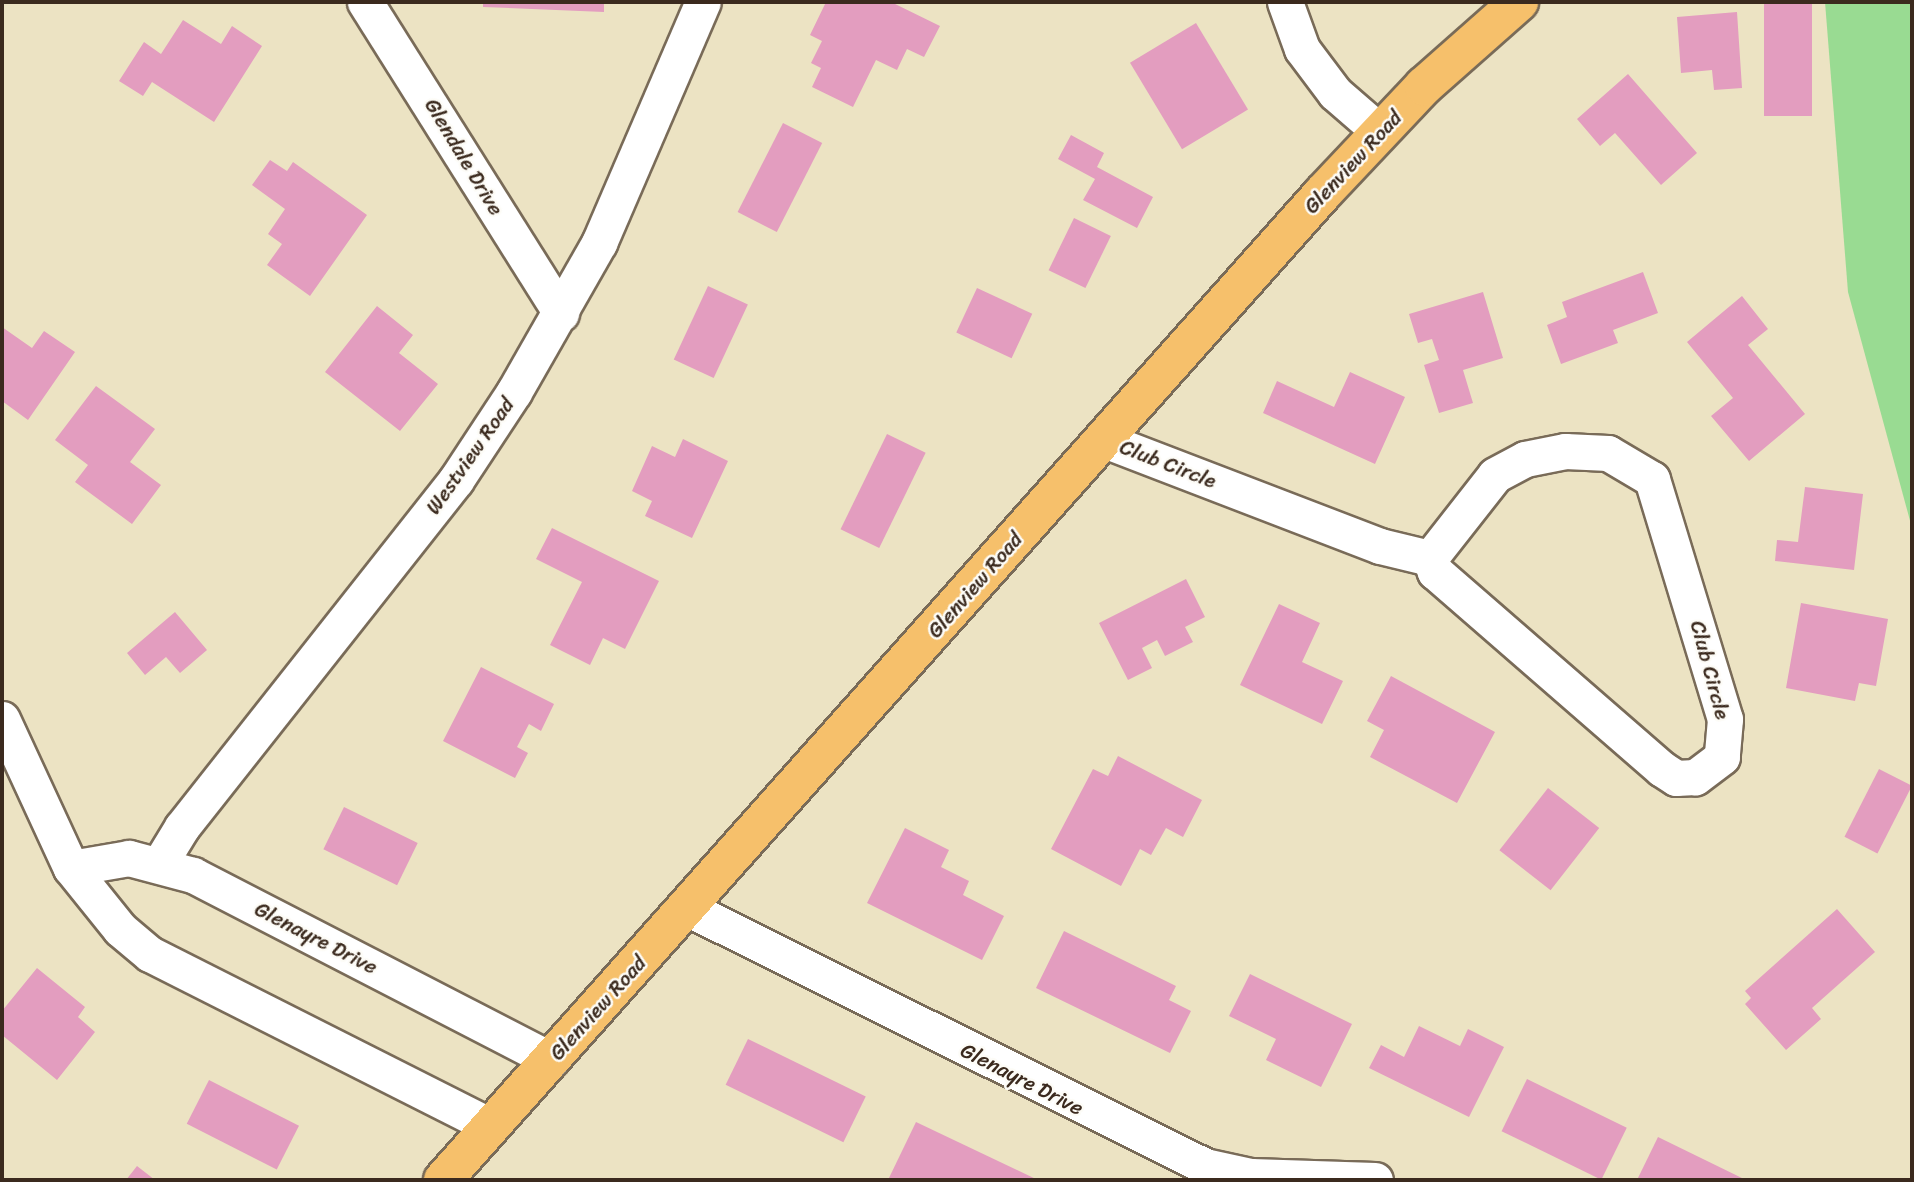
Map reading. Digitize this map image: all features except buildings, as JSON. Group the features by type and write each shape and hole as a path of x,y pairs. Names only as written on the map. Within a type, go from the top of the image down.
{"main road":[{"name":"Glenview Road","path":"443,1180 689,909 1380,132 1518,2"}],"street":[{"name":"Glendale Drive","path":"365,2 561,313"},
{"name":"Westview Road","path":"160,863 182,827 456,480 561,313 649,135 703,2"},
{"path":"1285,2 1302,49 1335,93 1380,132"},
{"name":"Club Circle","path":"1104,440 1380,546 1430,558"},
{"name":"Club Circle","path":"1566,451 1608,453 1632,464 1652,479 1666,515 1725,719 1722,757 1695,777 1676,778 1662,769 1435,572 1430,558 1495,475 1525,459 1566,451"},
{"path":"2,719 71,868 120,929 149,954 490,1126"},
{"name":"Glenayre Drive","path":"71,868 100,858 160,863 551,1060"},
{"name":"Glenayre Drive","path":"689,909 1205,1166 1251,1176 1376,1180"}],"green space":[{"path":"1825,2 1912,2 1912,528 1848,292"}]}
